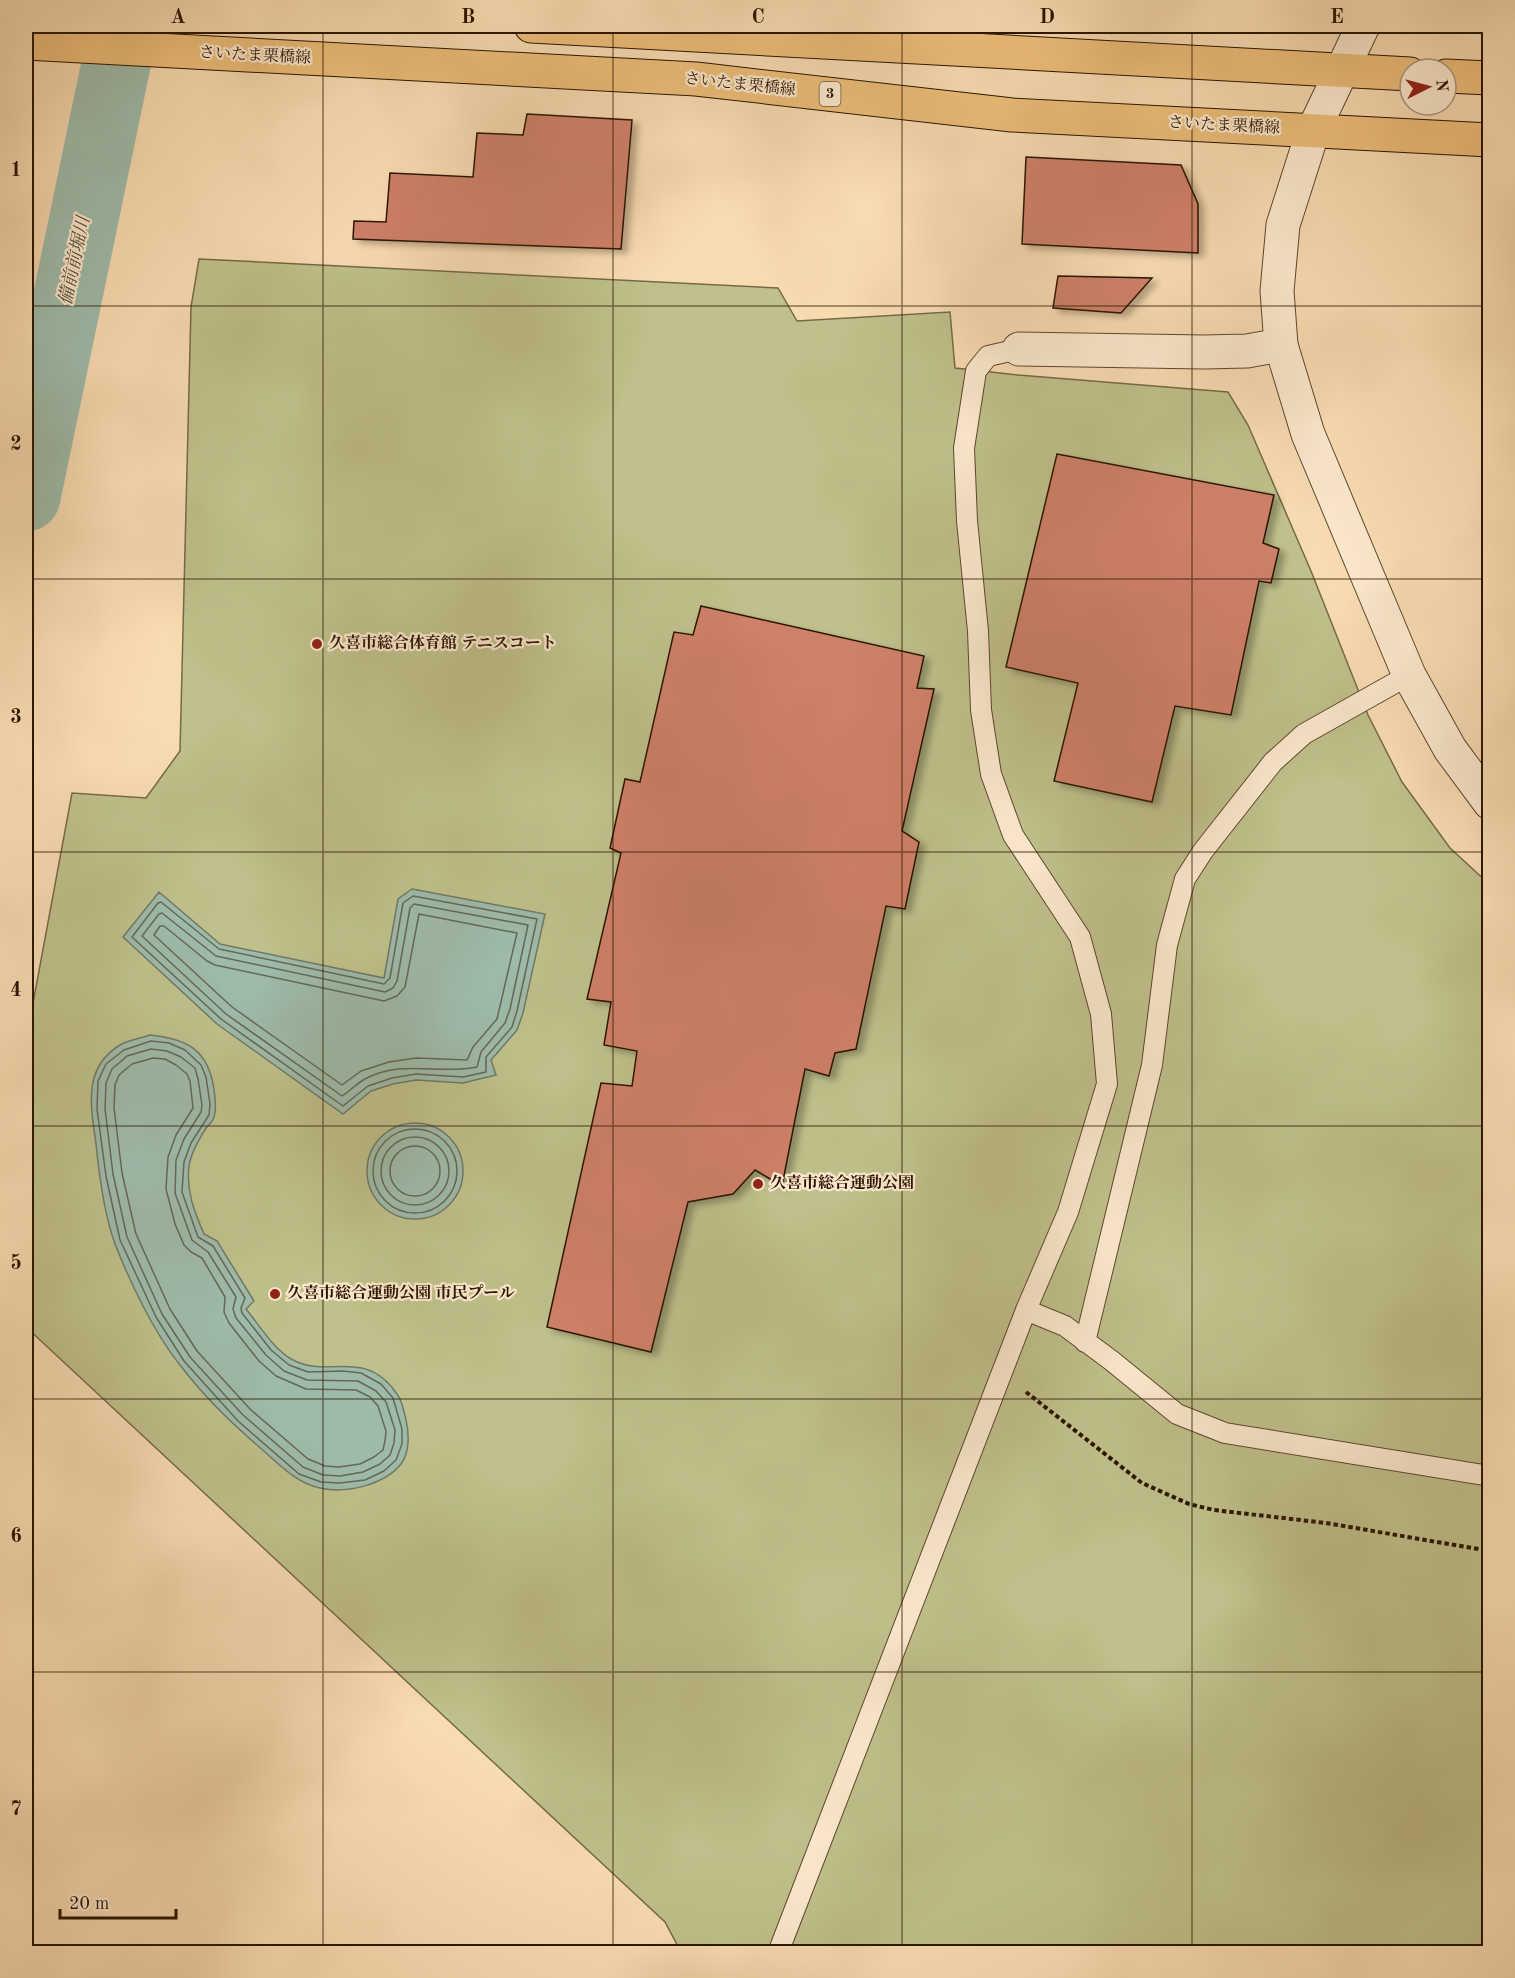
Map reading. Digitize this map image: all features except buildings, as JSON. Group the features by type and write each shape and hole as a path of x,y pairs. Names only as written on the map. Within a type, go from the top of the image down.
{"main road":[{"path":"531,26 1398,73"},
{"name":"さいたま栗橋線","path":"26,44 696,79 1012,115 1490,140"},
{"path":"1458,76 1490,78"}],"street":[{"path":"1363,26 1313,131 1283,225 1277,291 1281,345 1308,434 1409,675 1450,749 1490,803"},
{"path":"1019,349 1204,352 1247,351 1281,345"}],"lane":[{"path":"780,1953 781,1945 846,1772 1026,1310 1068,1212 1107,1084 1101,1014 1080,938 1013,835 991,774 981,710 978,631 967,521 963,448 976,371 988,356 1019,349"},
{"path":"1085,1342 1152,1065 1167,945 1185,879 1203,851 1273,762 1304,734 1409,675"},
{"path":"1026,1310 1065,1326 1177,1414 1225,1433 1490,1476"}],"path":[{"path":"1001,1377 1018,1387 1142,1483 1189,1504 1214,1510 1326,1523 1490,1551"}],"green space":[{"name":"久喜市総合運動公園","path":"199,259 778,288 797,321 950,312 955,368 1228,392 1248,425 1311,571 1368,715 1402,782 1450,848 1489,884 1489,1952 681,1952 665,1922 26,1327 26,1041 72,793 146,798 180,751 191,307"}],"water":[{"path":"412,889 545,914 523,1013 517,1030 491,1060 496,1075 463,1083 416,1080 393,1084 371,1091 343,1114 217,1024 123,937 159,892 220,944 384,978 398,899"},
{"path":"150,1035 175,1040 194,1049 207,1065 211,1076 215,1114 198,1141 192,1156 188,1175 190,1192 204,1234 217,1241 254,1301 246,1309 273,1344 293,1360 306,1365 346,1366 372,1372 385,1380 399,1396 407,1425 407,1448 401,1464 385,1477 353,1489 330,1490 311,1485 294,1476 236,1426 197,1386 170,1352 143,1307 121,1259 108,1221 91,1102 94,1077 108,1054 123,1043"},
{"path":"415,1123 433,1127 449,1137 459,1153 463,1171 459,1189 449,1205 433,1215 415,1219 397,1215 381,1205 371,1189 367,1171 371,1153 381,1137 397,1127"}],"waterway":[{"name":"備前前堀川","path":"26,497 124,26"}],"place":[{"name":"久喜市総合体育館 テニスコート","path":"317,644"},
{"name":"久喜市総合運動公園","path":"758,1184"},
{"name":"久喜市総合運動公園 市民プール","path":"275,1294"}]}
